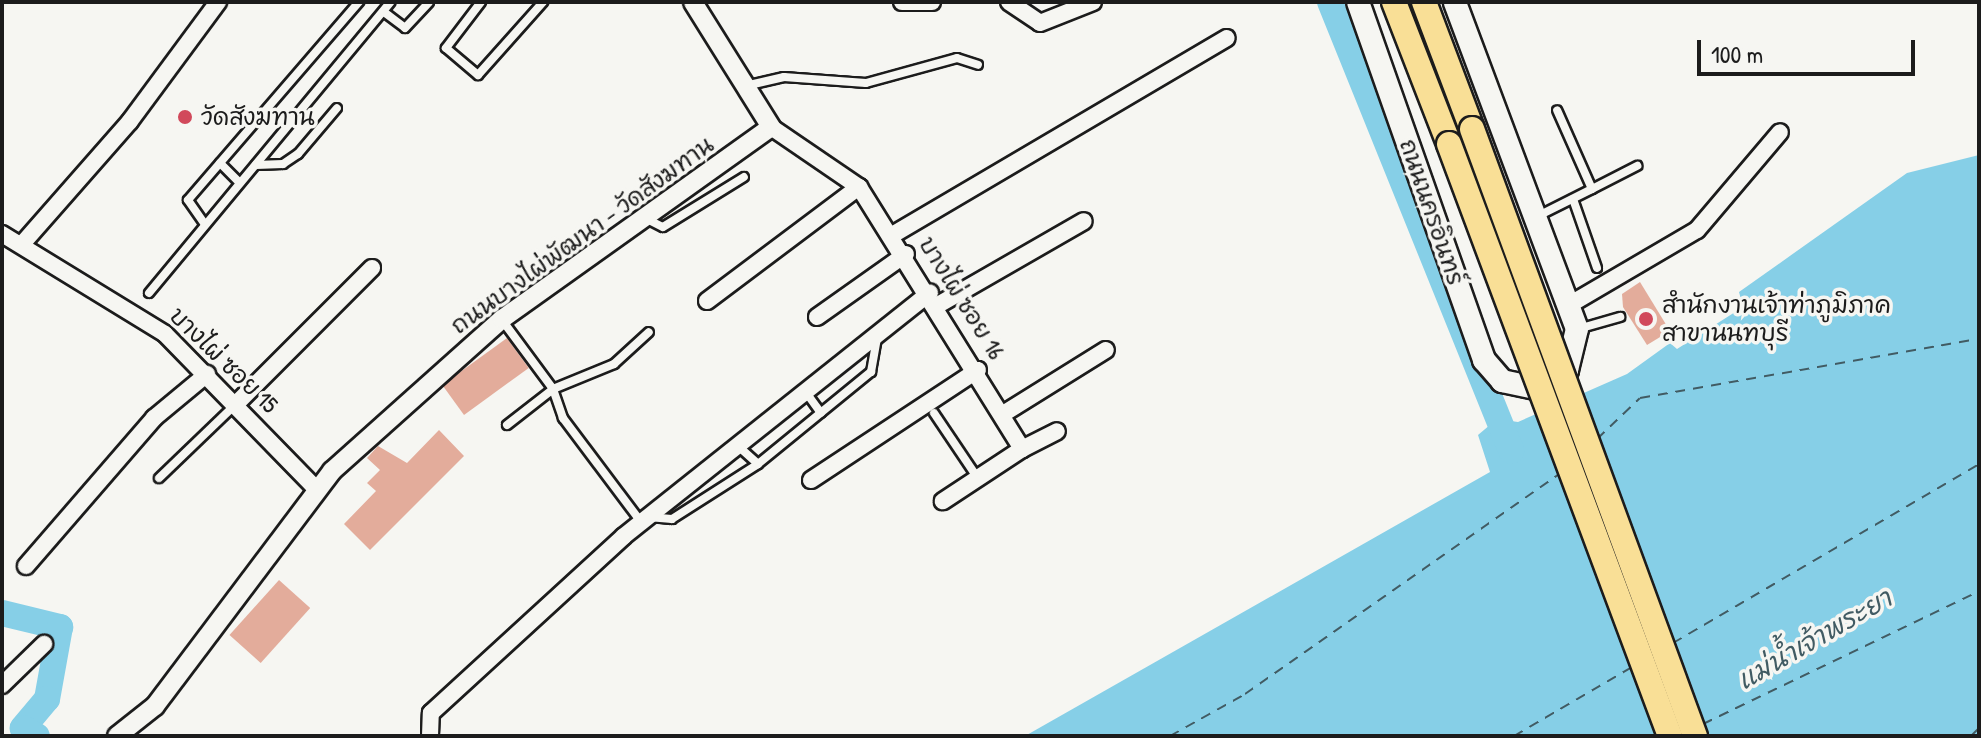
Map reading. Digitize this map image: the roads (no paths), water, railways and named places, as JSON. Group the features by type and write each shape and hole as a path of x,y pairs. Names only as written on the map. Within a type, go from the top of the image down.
{"main road":[{"name":"ถนนนครอินทร์","path":"1358,2 1484,360 1502,381 1536,388 1567,370 1577,329"},
{"name":"ถนนนครอินทร์","path":"1394,2 1670,736"},
{"path":"1424,2 1695,736"},
{"path":"1455,2 1533,219 1577,329"}],"street":[{"path":"23,243 130,121 218,2"},
{"path":"692,2 742,86 771,127"},
{"path":"902,2 932,2"},
{"path":"1009,2 1040,23 1093,2"},
{"path":"894,234 1227,38"},
{"name":"บางไผ่ ซอย 16","path":"771,127 859,187 894,234 978,370 1022,449"},
{"name":"ถนนบางไผ่พัฒนา – วัดสังฆทาน","path":"117,736 160,699 316,489 502,319 771,127"},
{"path":"1569,305 1697,230 1780,132"},
{"path":"707,301 859,187"},
{"path":"430,736 431,713 644,519 803,389 878,333 934,299 1084,221"},
{"name":"บางไผ่ ซอย 15","path":"2,234 23,243 148,320 237,403 316,489"},
{"path":"817,317 906,254"},
{"path":"237,403 372,268"},
{"path":"1003,414 1106,350"},
{"path":"811,480 978,370"},
{"path":"26,566 154,418 207,374"},
{"path":"943,501 1022,449 1057,431"},
{"path":"2,685 44,644"}],"lane":[{"path":"204,223 188,200 359,2"},
{"path":"149,293 204,223 391,2"},
{"path":"384,12 405,28 429,2"},
{"path":"481,2 446,48 469,74 488,69 543,2"},
{"path":"742,86 784,77 866,83 957,58 978,65"},
{"path":"256,165 283,164 298,154 337,108"},
{"path":"1557,110 1592,189"},
{"path":"220,163 240,183"},
{"path":"1533,219 1637,166"},
{"path":"643,217 663,227 744,177"},
{"path":"1573,199 1597,268"},
{"path":"1577,329 1620,317"},
{"path":"502,319 553,389 563,418 644,519 665,522 758,464 821,413 877,363 878,333"},
{"path":"507,425 553,389 614,364 649,332"},
{"path":"803,389 821,413"},
{"path":"159,478 237,403"},
{"path":"934,413 977,477"},
{"path":"735,443 758,464"},
{"path":"676,494 690,507"}],"water":[{"name":"แม่น้ำเจ้าพระยา","path":"1979,155 1979,736 1025,736 1490,472 1478,435 1497,419 1518,422 1627,374 1670,343 1677,349 1743,307 1739,292 1907,173"}],"waterway":[{"path":"1330,2 1511,451"},
{"path":"2,613 60,627 47,699 23,728 37,736"}],"place":[{"name":"วัดสังฆทาน","path":"185,117"},
{"name":"สำนักงานเจ้าท่าภูมิภาค สาขานนทบุรี","path":"1646,319"}]}
